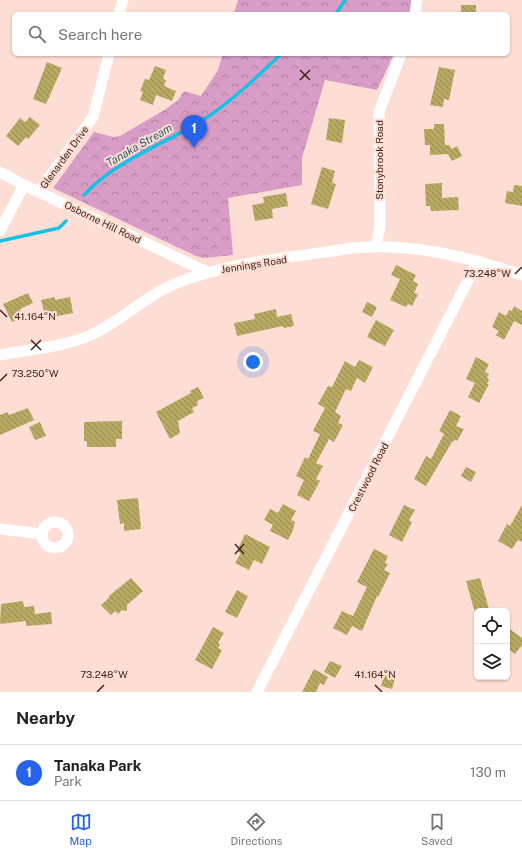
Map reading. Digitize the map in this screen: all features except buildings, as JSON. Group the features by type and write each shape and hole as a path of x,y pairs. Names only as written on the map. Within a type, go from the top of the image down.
{"street":[{"path":"120,12 123,0"},
{"path":"415,12 417,0"},
{"name":"Glenarden Drive","path":"39,192 93,117 108,56"},
{"name":"Stonybrook Road","path":"376,246 380,227 379,112 400,56"},
{"name":"Osborne Hill Road","path":"0,172 24,185 207,272"},
{"path":"0,231 24,185"},
{"name":"Jennings Road","path":"0,355 86,337 105,328 159,292 176,283 207,272 345,249 376,246 421,249 478,261 522,275"},
{"name":"Crestwood Road","path":"257,692 478,261"},
{"path":"0,529 42,534"}],"green space":[{"path":"238,0 412,0 411,12 235,12"},
{"path":"222,56 393,56 377,90 325,80 302,158 302,185 228,198 233,255 204,258 196,256 53,188 94,132 113,137 120,136 166,109 178,100 184,91 201,96 218,70"}],"waterway":[{"name":"Tanaka Stream","path":"337,12 345,0"},
{"name":"Tanaka Stream","path":"84,195 97,182 112,171 144,152 194,126 219,109 255,79 279,56"},
{"name":"Tanaka Stream","path":"0,241 59,228 66,221"}],"place":[{"name":"Tanaka Park","path":"194,148"}]}
